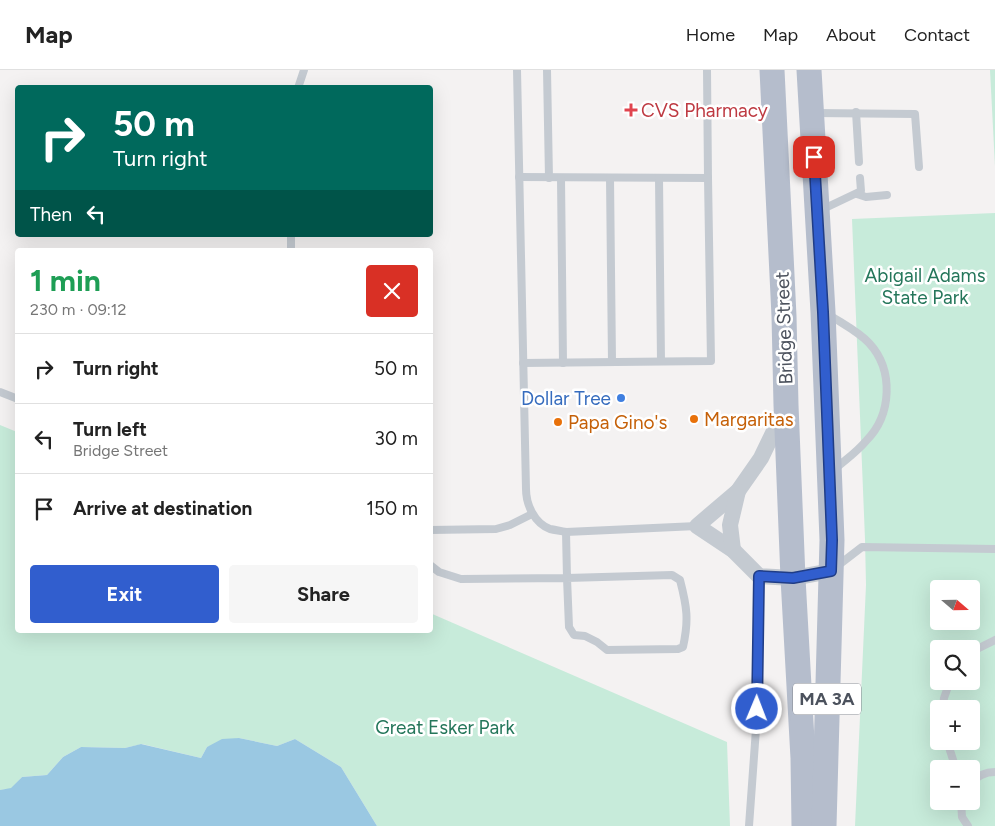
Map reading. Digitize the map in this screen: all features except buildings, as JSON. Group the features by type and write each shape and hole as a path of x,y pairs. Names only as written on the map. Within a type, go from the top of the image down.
{"main road":[{"name":"Bridge Street","path":"772,70 784,316 793,578 803,758 804,826"},
{"name":"Bridge Street","path":"808,70 823,312 829,474 831,571 824,826"}],"street":[{"path":"786,405 761,458 738,491 697,526 733,550 759,576 793,578 831,571"},
{"path":"733,550 730,525 738,491"}],"lane":[{"path":"299,85 304,70"},
{"path":"517,70 526,498 532,514 548,528 566,532 697,526"},
{"path":"547,70 550,178"},
{"path":"523,364 711,361 707,70"},
{"path":"856,112 859,162"},
{"path":"811,113 915,114 919,167"},
{"path":"519,178 708,178"},
{"path":"561,178 563,363"},
{"path":"610,178 612,362"},
{"path":"659,178 661,361"},
{"path":"817,212 861,191 860,178"},
{"path":"857,194 866,197 887,195"},
{"path":"823,312 868,342 880,359 886,375 887,388 880,423 867,441 829,474"},
{"path":"0,392 15,398"},
{"path":"433,530 496,529 510,525 532,514"},
{"path":"433,567 439,572 461,579 567,578 672,575 680,580 687,608 687,628 683,647 678,649 607,650 585,636 574,635 569,627 567,578 566,532"},
{"path":"831,571 862,547 995,549"},
{"path":"749,826 756,729 759,576"},
{"path":"980,648 995,640"},
{"path":"980,776 986,772 995,772"},
{"path":"962,810 962,816 968,826"}],"green space":[{"path":"990,70 995,70 995,166"},
{"name":"Abigail Adams State Park","path":"995,213 995,826 855,826 866,585 852,219"},
{"name":"Great Esker Park","path":"0,425 15,431 15,633 433,633 433,614 727,742 730,826 377,826 341,767 295,739 277,746 239,738 207,747 201,758 142,744 125,748 81,747 63,757 47,775 22,777 11,789 0,790"}],"water":[{"path":"239,738 277,746 295,739 341,767 377,826 0,826 0,790 11,788 22,777 47,775 63,757 81,747 125,748 141,744 201,758 207,747 222,739"}],"place":[{"name":"CVS Pharmacy","path":"631,110"},
{"name":"Dollar Tree","path":"621,398"},
{"name":"Margaritas","path":"694,419"},
{"name":"Papa Gino's","path":"558,422"}],"route":[{"path":"757,709 759,576 793,578 831,571 832,540 823,312 814,157"}]}
